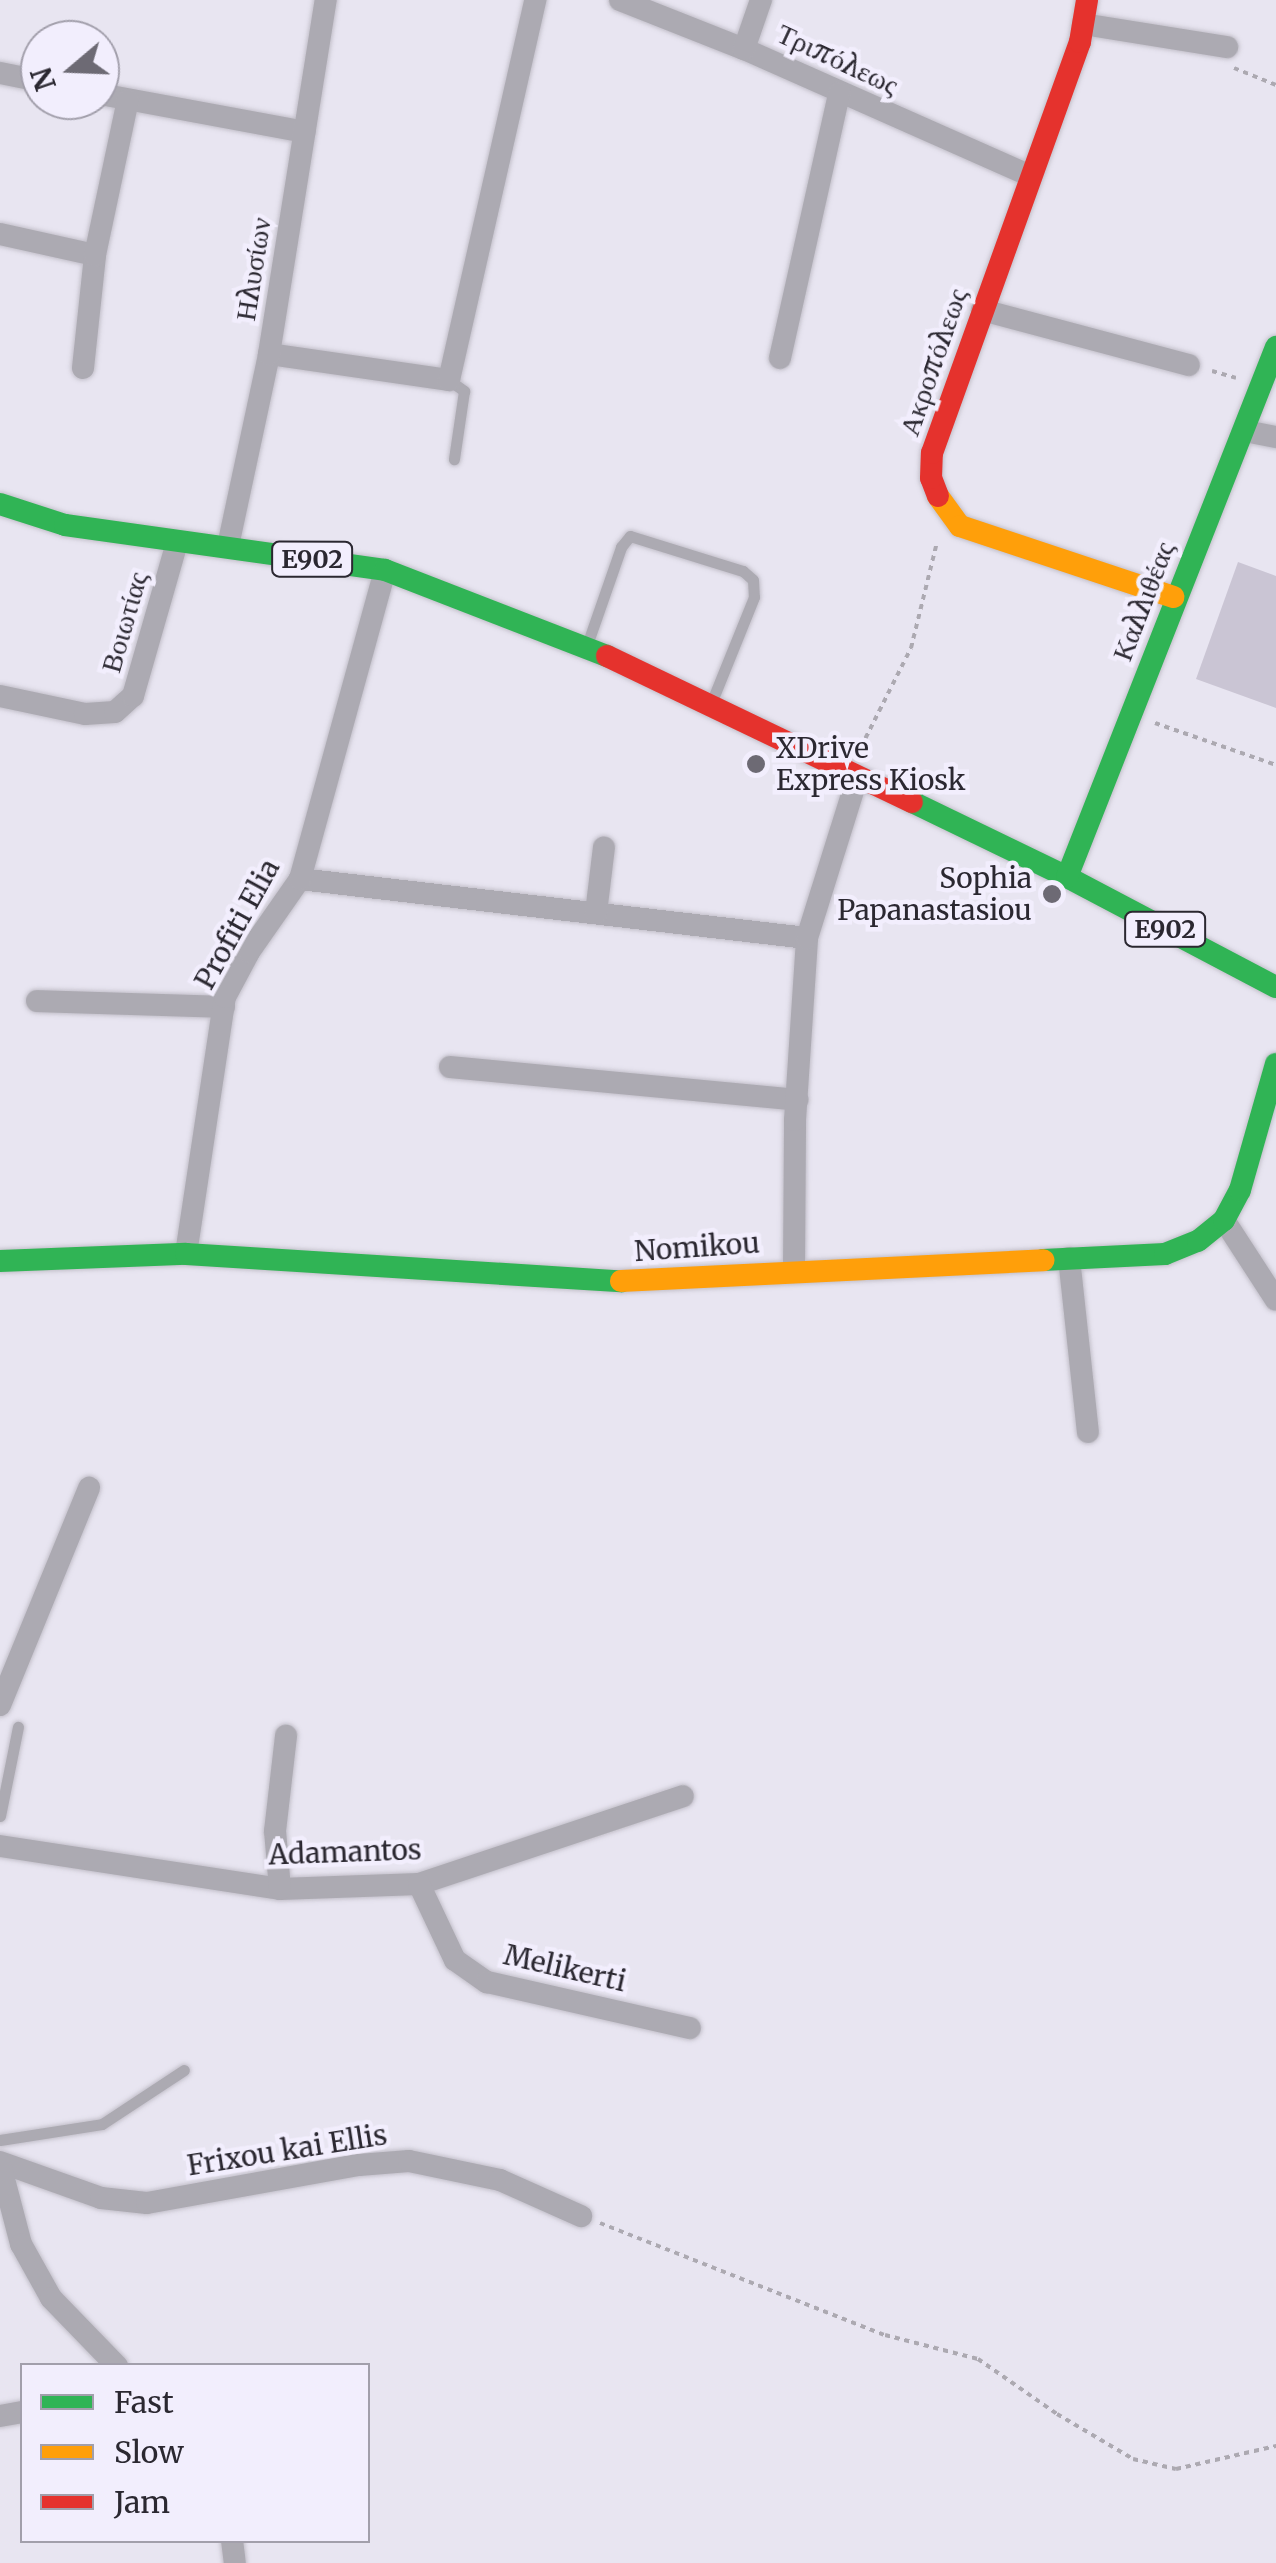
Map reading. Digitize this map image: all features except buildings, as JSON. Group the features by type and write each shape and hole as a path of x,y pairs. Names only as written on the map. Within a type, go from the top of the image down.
{"street":[{"name":"Ηλυσίων","path":"228,546 269,354 326,0"},
{"path":"269,354 449,380 535,0"},
{"name":"Τριπόλεως","path":"620,0 744,48 838,94 1030,176"},
{"path":"744,48 762,0"},
{"name":"Ακροπόλεως","path":"941,504 931,478 932,453 1083,24 1086,0"},
{"path":"1083,24 1227,47"},
{"path":"780,358 838,94"},
{"path":"120,98 305,132"},
{"path":"83,368 95,255 128,100"},
{"path":"0,234 95,255"},
{"path":"982,310 1189,364"},
{"name":"Καλλιθέας","path":"1068,877 1174,597 1245,431 1276,347"},
{"path":"1245,431 1276,437"},
{"name":"E902","path":"0,504 65,525 385,570 587,646 1068,877 1276,987"},
{"path":"941,504 960,526 1174,597"},
{"name":"Βοιωτίας","path":"0,696 86,714 115,712 134,696 177,543"},
{"name":"Profiti Elia","path":"186,1254 224,1006 249,952 300,879 385,570"},
{"path":"794,1270 796,1100 807,938 852,776"},
{"path":"596,914 604,848"},
{"path":"300,879 807,938"},
{"path":"37,1001 224,1006"},
{"path":"1276,1064 1240,1190 1224,1220 1276,1300"},
{"path":"450,1068 796,1100"},
{"name":"Nomikou","path":"0,1261 186,1254 609,1282 1165,1254 1198,1241 1224,1220"},
{"path":"1069,1258 1088,1432"},
{"path":"0,1705 89,1488"},
{"path":"280,1889 275,1832 286,1736"},
{"name":"Adamantos","path":"0,1846 280,1889 419,1884 683,1796"},
{"name":"Melikerti","path":"419,1884 455,1960 487,1982 690,2028"},
{"name":"Frixou kai Ellis","path":"0,2163 101,2198 147,2204 359,2166 409,2161 500,2180 582,2216"},
{"path":"0,2163 22,2244 51,2298 111,2363"}],"lane":[{"path":"449,380 464,391 454,458"},
{"path":"587,646 620,547 630,536 743,571 753,580 754,597 710,704"},
{"path":"0,1816 18,1728"},
{"path":"0,2140 102,2124 184,2070"}],"path":[{"path":"1227,47 1229,66 1276,85"},
{"path":"1189,364 1260,385"},
{"path":"852,776 911,648 937,548 941,504"},
{"path":"1131,716 1276,765"},
{"path":"582,2216 885,2335 978,2359 1057,2414 1133,2459 1176,2469 1276,2446"}],"traffic: fast":[{"path":"1067,877 1276,347"},
{"path":"0,504 65,525 385,570 607,656"},
{"path":"912,802 1067,877 1276,987"},
{"path":"1043,1260 1165,1254 1198,1241 1224,1220 1240,1190 1276,1064"},
{"path":"0,1261 186,1254 621,1281"}],"traffic: slow":[{"path":"938,496 960,526 1174,597"},
{"path":"621,1281 1043,1260"}],"traffic: jam":[{"path":"938,496 931,478 932,453 1080,42 1087,0"},
{"path":"607,656 912,802"}],"place":[{"name":"XDrive Express Kiosk","path":"756,764"},
{"name":"Sophia Papanastasiou","path":"1052,894"}]}
